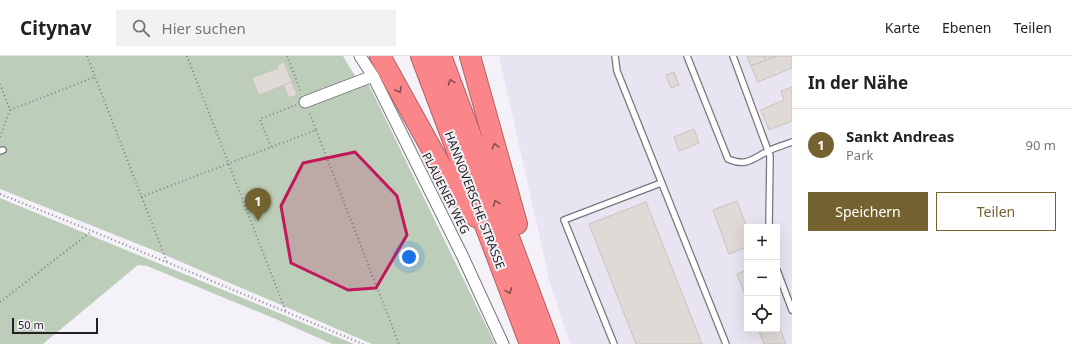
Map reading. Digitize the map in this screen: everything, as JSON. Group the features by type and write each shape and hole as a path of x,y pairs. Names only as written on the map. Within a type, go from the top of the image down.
{"highway":[{"path":"380,56 456,193 486,228"},
{"name":"HANNOVERSCHE STRASSE","path":"421,56 530,344"},
{"name":"HANNOVERSCHE STRASSE","path":"441,56 549,344"},
{"path":"470,56 525,254 525,279"}],"street":[{"name":"PLAUENER WEG","path":"360,56 373,76 462,255 503,344"},
{"path":"305,102 373,76"}],"lane":[{"path":"615,56 617,71 726,344"},
{"path":"688,56 728,159 738,164 752,161 768,151 792,142"},
{"path":"733,56 768,151 769,224"},
{"path":"614,344 564,220 661,183"},
{"path":"780,278 792,310"}],"path":[{"path":"87,56 167,263"},
{"path":"187,56 286,312"},
{"path":"287,56 399,344"},
{"path":"10,110 95,77"},
{"path":"0,84 10,110 0,137"},
{"path":"271,147 260,119 305,102"},
{"path":"141,197 316,130"},
{"path":"0,194 363,344"},
{"path":"0,302 92,231"}],"highlighted area":[{"path":"355,152 397,196 407,235 376,288 348,290 291,263 281,206 303,163"}],"shaded area":[{"path":"499,56 792,56 792,344 570,344 550,283"}],"green space":[{"path":"0,56 343,56 360,84 369,85 495,344 372,344 158,252 0,189"},
{"path":"0,198 354,344 332,344 147,266 138,265 43,344 0,344"}],"building":[{"path":"747,56 764,56 766,60 751,66"},
{"path":"764,56 777,56 766,60"},
{"path":"777,56 792,56 792,68 758,82 751,66"},
{"path":"284,62 292,82 259,95 252,78 278,68 277,65"},
{"path":"674,72 679,85 671,88 666,75"},
{"path":"292,82 297,95 289,98 283,85"},
{"path":"792,87 792,121 769,130 761,110 784,100 781,91"},
{"path":"694,129 699,143 679,151 674,137"},
{"path":"737,201 746,224 744,224 744,248 729,254 713,210"},
{"path":"646,202 702,344 636,344 589,224"},
{"path":"744,271 744,292 737,274"},
{"path":"780,329 786,344 764,344 759,332 780,332"}],"place":[{"name":"Sankt Andreas","path":"258,221"}]}
